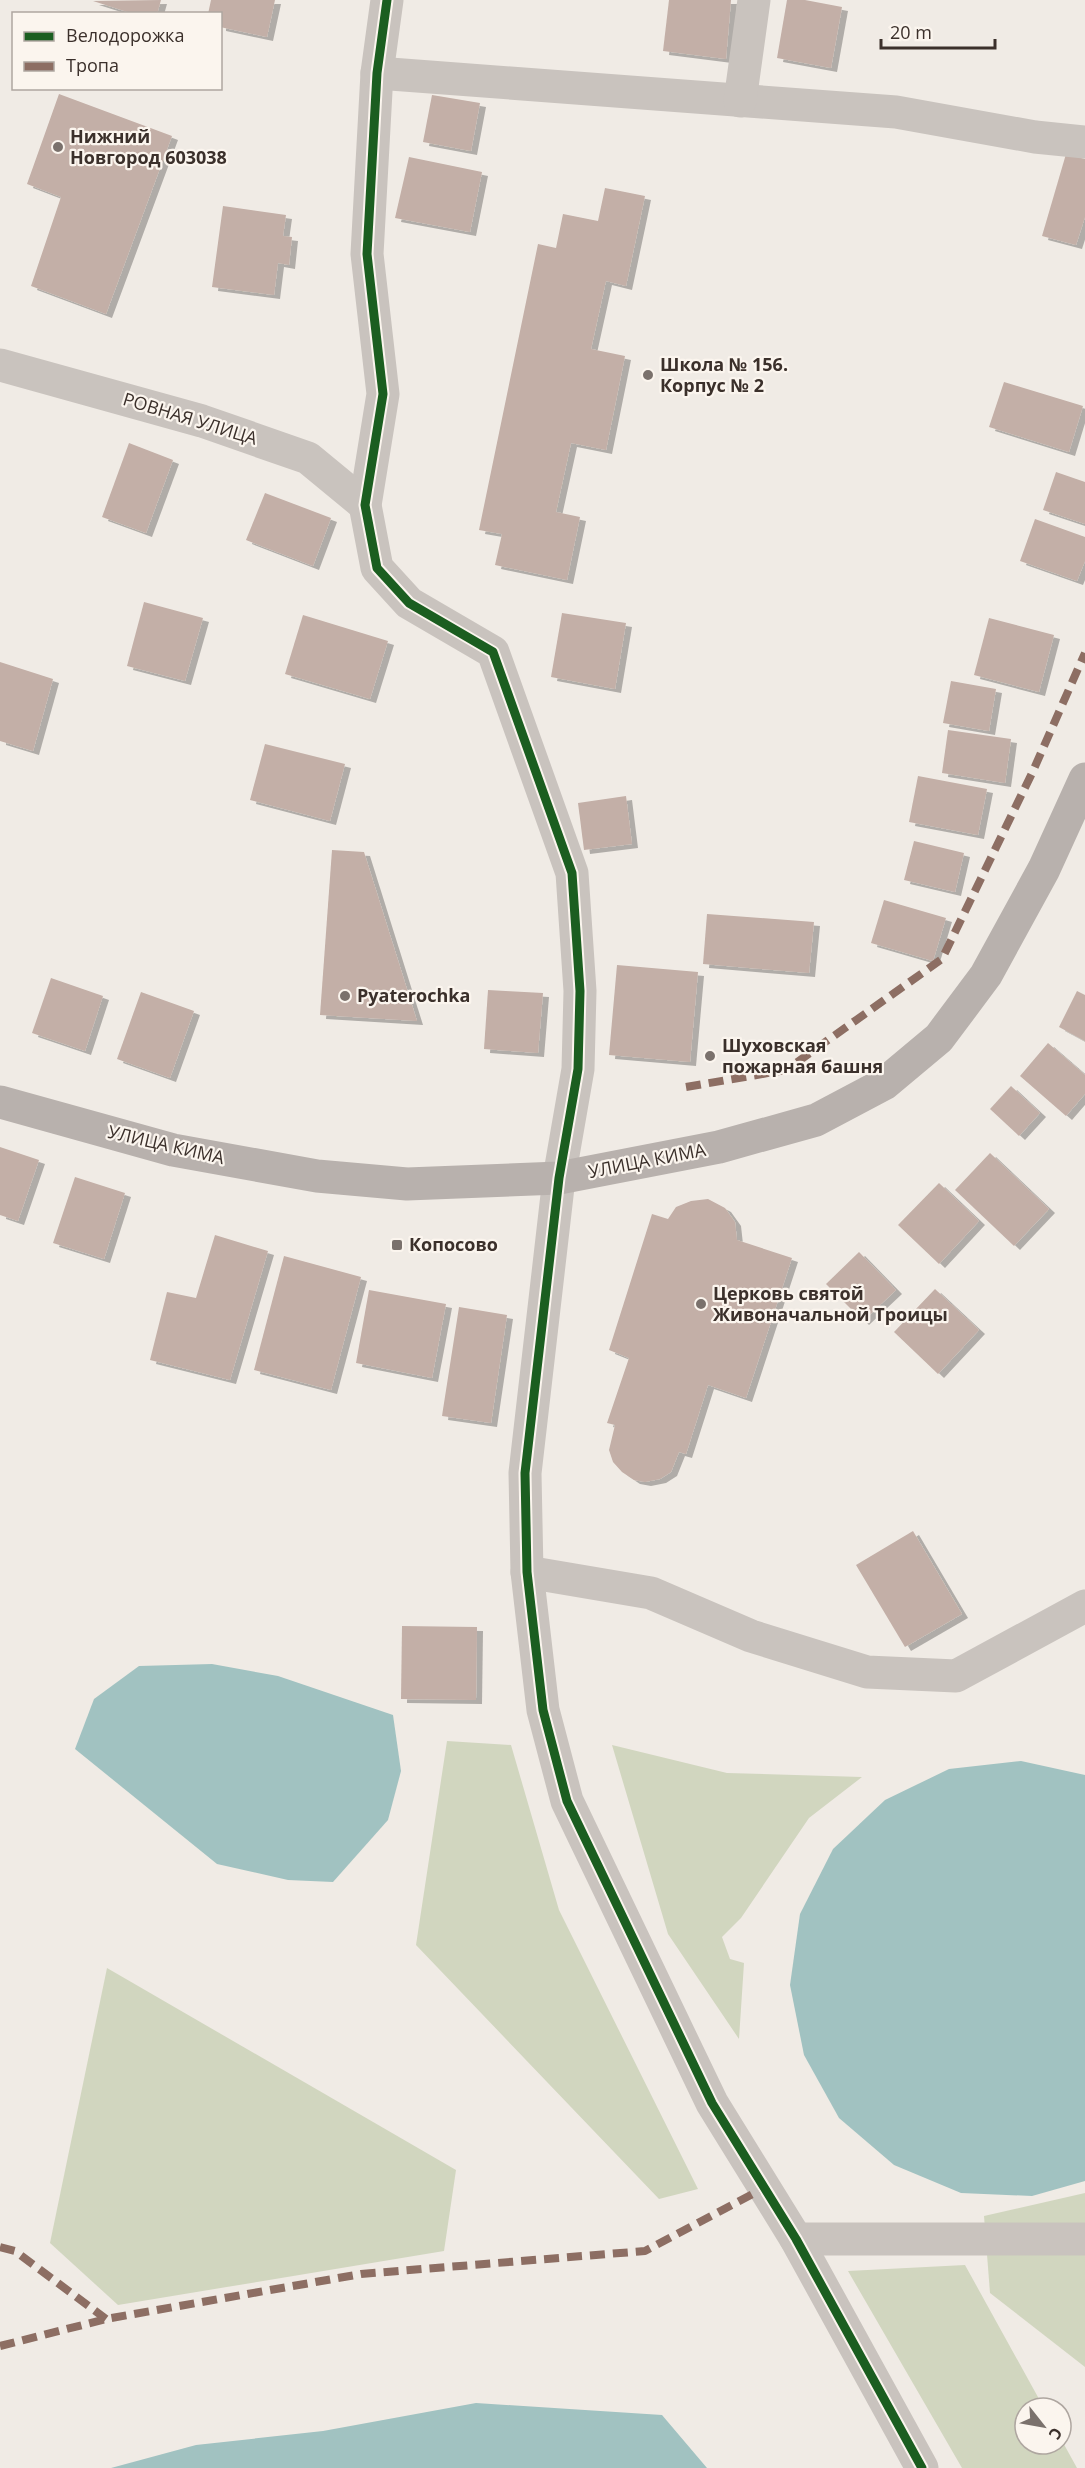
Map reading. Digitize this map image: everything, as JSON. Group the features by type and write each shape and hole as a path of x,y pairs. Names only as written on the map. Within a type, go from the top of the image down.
{"main road":[{"name":"УЛИЦА КИМА","path":"0,1102 173,1150 317,1176 407,1184 559,1178 719,1147 816,1120 884,1084 939,1038 986,975 1044,869 1085,778"}],"street":[{"path":"387,0 377,73 367,254 383,394 365,505 377,568 409,603 493,651 572,873 580,991 578,1069 559,1178 525,1473 527,1572 543,1710 567,1801 712,2103 796,2239 922,2468"},
{"path":"740,101 754,0"},
{"path":"377,73 896,112 1035,137 1085,142"},
{"name":"РОВНАЯ УЛИЦА","path":"0,365 202,421 308,458 365,505"},
{"path":"527,1572 651,1593 752,1636 867,1672 956,1676 1085,1606"},
{"path":"796,2239 1085,2239"}],"green space":[{"path":"447,1741 511,1745 559,1910 698,2189 659,2199 416,1945"},
{"path":"612,1745 727,1773 862,1777 809,1818 741,1918 722,1937 730,1959 744,1963 739,2039 668,1934"},
{"path":"107,1968 456,2170 444,2251 118,2305 50,2243"},
{"path":"1085,2193 1085,2367 990,2293 984,2216"},
{"path":"965,2265 1037,2396 1013,2396 1013,2456 1070,2456 1077,2468 962,2468 848,2271"}],"water":[{"path":"212,1664 278,1676 393,1715 401,1771 388,1820 333,1882 288,1880 217,1864 75,1749 94,1699 139,1666"},
{"path":"1021,1761 1085,1775 1085,2181 1032,2196 961,2193 894,2165 839,2118 804,2055 790,1985 800,1914 833,1849 885,1800 949,1769"},
{"path":"476,2403 662,2415 707,2468 111,2468 196,2445 323,2431"}],"building":[{"path":"161,0 158,12 128,12 93,1"},
{"path":"211,0 275,0 267,37 222,27 222,12 208,12"},
{"path":"669,0 731,0 726,59 663,51"},
{"path":"787,0 805,0 842,7 831,68 777,58"},
{"path":"59,94 172,136 106,314 31,286 61,197 27,184"},
{"path":"432,95 480,103 471,151 423,142"},
{"path":"1066,154 1085,159 1085,217 1076,245 1042,236"},
{"path":"409,157 482,172 470,232 395,218"},
{"path":"605,188 645,196 626,286 606,281 591,349 625,356 606,450 571,443 556,512 580,517 567,580 495,565 502,534 479,530 538,244 556,248 563,214 598,221"},
{"path":"223,206 286,215 283,236 292,237 289,265 278,263 274,295 212,287"},
{"path":"1004,382 1083,406 1069,452 989,427"},
{"path":"129,443 173,460 146,533 102,517"},
{"path":"1056,472 1085,482 1085,524 1043,510"},
{"path":"265,493 331,518 313,566 246,540"},
{"path":"1035,519 1085,537 1085,561 1077,581 1020,561"},
{"path":"144,602 203,618 185,681 127,666"},
{"path":"562,613 626,623 615,689 551,677"},
{"path":"303,615 388,641 370,699 285,674"},
{"path":"989,618 1054,635 1039,692 974,675"},
{"path":"0,662 53,679 33,751 0,741"},
{"path":"951,681 996,689 989,731 943,723"},
{"path":"948,730 1011,739 1005,783 942,773"},
{"path":"265,744 345,764 330,821 250,800"},
{"path":"918,776 987,789 978,835 909,822"},
{"path":"626,796 632,844 584,850 578,803"},
{"path":"914,841 964,853 955,892 904,880"},
{"path":"332,850 364,852 417,1021 320,1015"},
{"path":"884,900 946,918 933,961 871,943"},
{"path":"707,914 814,922 809,973 703,964"},
{"path":"617,965 698,972 690,1062 609,1055"},
{"path":"51,978 103,996 85,1051 32,1033"},
{"path":"488,990 543,993 538,1053 484,1049"},
{"path":"1077,991 1085,995 1085,1041 1059,1027"},
{"path":"141,992 194,1011 170,1078 117,1059"},
{"path":"1048,1043 1085,1075 1085,1094 1066,1116 1020,1076"},
{"path":"1011,1086 1040,1113 1019,1136 990,1109"},
{"path":"0,1147 39,1160 18,1221 0,1215"},
{"path":"990,1153 1049,1209 1014,1246 955,1190"},
{"path":"75,1177 125,1193 104,1259 53,1243"},
{"path":"939,1183 979,1221 939,1264 898,1225"},
{"name":"Церковь святой Живоначальной Троицы","path":"708,1199 725,1208 735,1222 737,1240 792,1258 746,1398 708,1385 686,1454 679,1452 671,1472 660,1479 645,1482 634,1480 613,1462 609,1450 615,1425 607,1423 629,1358 609,1350 652,1214 668,1219 676,1207 691,1201"},
{"path":"215,1235 268,1251 230,1380 150,1360 167,1292 196,1298"},
{"path":"859,1252 896,1290 863,1321 826,1284"},
{"path":"284,1256 361,1277 331,1390 254,1370"},
{"path":"935,1289 979,1330 938,1374 894,1332"},
{"path":"369,1290 446,1304 432,1378 356,1363"},
{"path":"459,1307 507,1315 491,1423 442,1416"},
{"path":"913,1531 962,1614 905,1647 856,1565"},
{"path":"402,1626 477,1627 476,1700 401,1699"}],"marked path":[{"path":"686,1087 786,1070 942,959 1033,771 1085,653"},
{"path":"0,2346 106,2319 361,2274 645,2251 764,2188"},
{"path":"0,2247 15,2251 106,2319"}],"cycle path":[{"path":"387,0 377,73 367,254 383,394 365,505 377,568 409,603 493,652 572,873 580,991 578,1069 559,1178 525,1473 527,1572 543,1710 567,1801 712,2103 796,2239 922,2468"}],"place":[{"name":"Нижний Новгород 603038","path":"58,147"},
{"name":"Школа № 156. Корпус № 2","path":"648,375"},
{"name":"Pyaterochka","path":"345,996"},
{"name":"Шуховская пожарная башня","path":"710,1056"},
{"name":"Копосово","path":"397,1245"},
{"name":"Церковь святой Живоначальной Троицы","path":"701,1304"}]}
